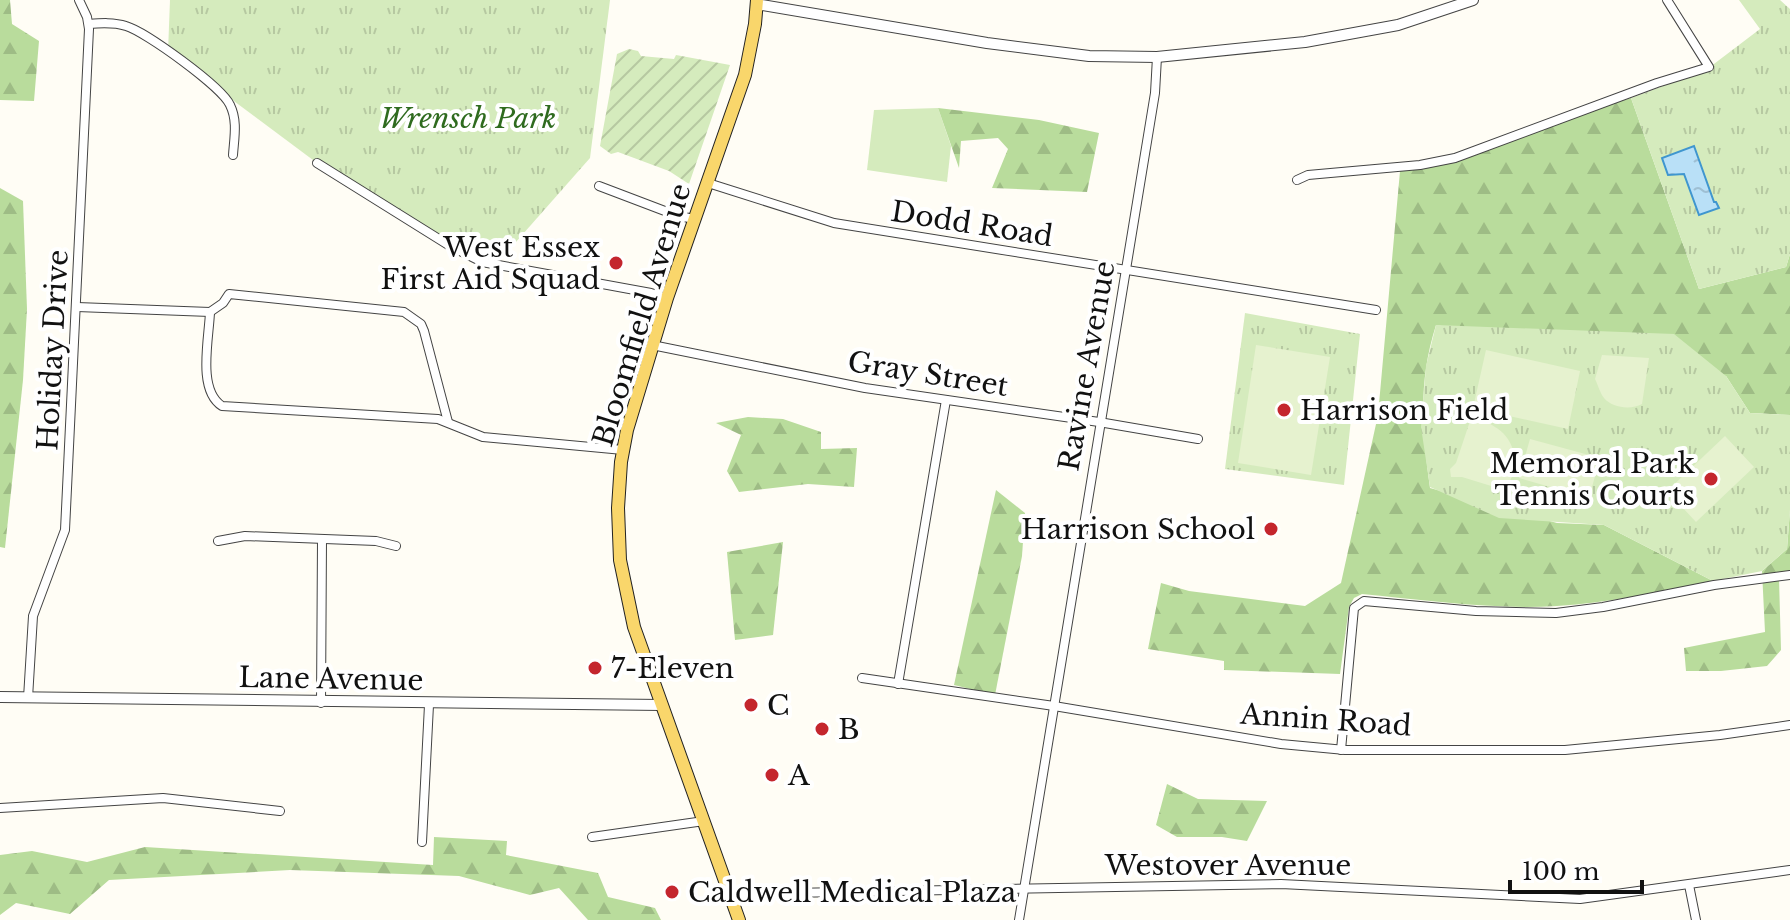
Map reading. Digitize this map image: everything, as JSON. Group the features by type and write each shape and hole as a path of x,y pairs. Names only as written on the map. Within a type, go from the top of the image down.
{"main road":[{"name":"Bloomfield Avenue","path":"739,920 634,627 622,572 618,508 623,450 667,298 745,75 756,2"}],"street":[{"name":"Holiday Drive","path":"28,698 33,616 65,530 89,24 79,0"},
{"path":"783,10 792,0"},
{"path":"756,2 783,10 987,43 1089,56 1157,57 1305,42 1398,25 1473,0"},
{"path":"1297,180 1308,175 1420,165 1455,158 1657,83 1709,67 1667,0"},
{"path":"89,24 116,23 138,30 217,88 230,105 235,118 233,155"},
{"name":"Ravine Avenue","path":"1019,920 1155,93 1157,57"},
{"path":"317,163 450,246 482,262 667,298"},
{"name":"Dodd Road","path":"708,183 834,223 1376,310"},
{"path":"599,186 678,216 695,219"},
{"path":"448,422 424,331 421,324 404,312 229,294 210,312 207,388 215,402 222,406 424,418 448,422 483,437 623,450"},
{"path":"77,307 210,312"},
{"name":"Gray Street","path":"652,345 865,388 1198,439"},
{"path":"898,684 946,400"},
{"path":"218,541 245,536 376,541 396,546"},
{"path":"321,703 322,540"},
{"path":"1341,750 1354,608 1364,601 1476,611 1556,613 1790,575"},
{"name":"Annin Road","path":"862,678 1281,744 1341,750 1565,750 1790,725"},
{"name":"Lane Avenue","path":"0,697 429,705 662,705"},
{"path":"422,842 429,705"},
{"path":"0,808 163,798 280,811"},
{"path":"592,837 704,821"},
{"name":"Westover Avenue","path":"730,894 1281,884 1580,899 1790,870"},
{"path":"1689,885 1696,920"}],"green space":[{"path":"0,0 10,0 12,24 39,41 34,101 0,100"},
{"name":"Wrensch Park","path":"170,0 610,0 590,158 501,259 472,257 317,163 168,52"},
{"path":"1739,0 1780,0 1790,9 1790,254 1786,267 1699,289 1631,98 1706,70 1760,29"},
{"path":"629,49 638,51 641,56 674,59 676,55 730,65 689,184 669,171 618,152 611,154 600,146 617,54"},
{"path":"1631,98 1699,289 1786,267 1790,254 1790,415 1750,413 1726,376 1436,325 1426,366 1423,406 1430,488 1557,523 1604,525 1713,581 1616,599 1533,607 1484,606 1362,594 1354,598 1349,607 1340,674 1224,670 1224,661 1148,649 1161,583 1189,591 1305,606 1341,583 1378,415 1400,171"},
{"path":"938,108 951,146 947,182 867,170 874,110"},
{"path":"938,108 1039,120 1099,133 1087,192 992,188 1008,149 998,138 961,141 959,168"},
{"path":"0,188 23,201 27,309 23,380 5,548 0,547"},
{"name":"Harrison Field","path":"1245,313 1360,334 1344,485 1225,469"},
{"path":"1436,325 1674,334 1726,376 1750,413 1790,415 1787,549 1762,571 1713,581 1604,525 1499,518 1430,487 1421,427 1426,366"},
{"name":"Harrison Field","path":"1256,345 1330,357 1311,475 1238,463"},
{"path":"1486,350 1580,371 1568,429 1473,408"},
{"path":"1602,355 1649,358 1642,404 1622,407 1604,398 1595,379"},
{"path":"748,417 783,419 821,432 821,449 857,448 854,487 808,484 739,492 727,471 741,435 716,423"},
{"path":"1487,422 1503,433 1514,454 1512,477 1501,489 1462,477 1451,477 1450,469 1456,463 1469,424"},
{"name":"Memoral Park Tennis Courts","path":"1725,436 1754,467 1696,522 1667,491"},
{"path":"1530,439 1600,458 1589,498 1519,478"},
{"path":"996,490 1025,513 1022,556 995,695 954,685"},
{"path":"1790,510 1790,573 1779,578 1781,650 1767,666 1686,671 1684,648 1765,632 1762,571 1787,549"},
{"path":"783,542 773,635 735,640 727,552"},
{"path":"1167,784 1198,799 1267,801 1247,841 1222,837 1177,837 1156,825"},
{"path":"434,837 507,841 506,855 598,873 608,897 655,908 661,920 588,920 559,888 530,895 459,876 290,870 109,880 70,914 16,903 0,915 0,855 32,851 87,862 145,847 433,865"}],"water":[{"path":"1694,146 1719,208 1699,215 1684,174 1668,175 1662,158"}],"place":[{"name":"West Essex First Aid Squad","path":"616,263"},
{"name":"Harrison Field","path":"1284,410"},
{"name":"Memoral Park Tennis Courts","path":"1711,479"},
{"name":"Harrison School","path":"1271,529"},
{"name":"7-Eleven","path":"595,668"},
{"name":"C","path":"751,705"},
{"name":"B","path":"822,729"},
{"name":"A","path":"772,775"},
{"name":"Caldwell Medical Plaza","path":"672,892"}]}
